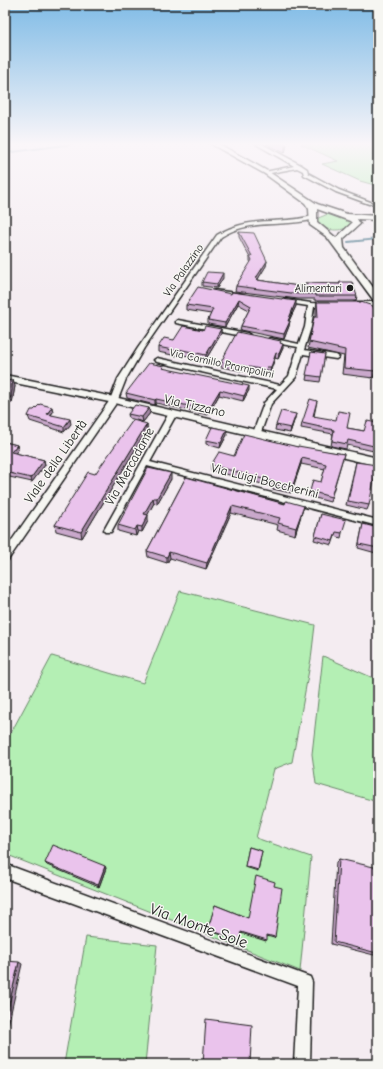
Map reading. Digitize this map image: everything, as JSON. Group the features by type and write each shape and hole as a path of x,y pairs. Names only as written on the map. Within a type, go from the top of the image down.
{"main road":[{"path":"296,194 320,209 349,216 378,219"},
{"path":"308,202 313,209 313,223 341,247 378,300"},
{"path":"313,218 325,213 338,213"},
{"path":"349,216 353,219 353,227"},
{"path":"320,228 339,231 378,219"},
{"path":"341,247 340,239 343,234 353,227"},
{"name":"Via Tizzano","path":"5,378 114,400 172,415 257,433 378,462"}],"street":[{"path":"341,194 371,202"},
{"name":"Via Palazzino","path":"114,400 122,378 141,348 219,236 236,226 246,223 298,223 313,218"},
{"path":"287,223 320,228"},
{"path":"206,290 251,297"},
{"path":"274,300 311,305 334,305"},
{"path":"348,304 378,304"},
{"path":"257,433 268,403 292,377 308,327 311,305"},
{"path":"178,322 255,337"},
{"path":"263,338 336,357"},
{"name":"Via Camillo Prampolini","path":"157,360 282,388"},
{"name":"Viale della Libertà","path":"5,557 114,400"},
{"name":"Via Mercadante","path":"108,530 172,415"},
{"name":"Via Luigi Boccherini","path":"145,463 378,523"},
{"name":"Via Monte Sole","path":"5,872 305,982 302,1064"}],"green space":[{"path":"328,214 345,216 353,223 341,230 326,229 317,225 316,219"},
{"path":"180,591 315,625 311,659 292,762 274,769 256,838 311,857 300,971 5,854 5,744 52,656 143,683"},
{"path":"323,656 378,680 378,802 316,784 312,754"},
{"path":"86,937 157,945 145,1064 64,1064"}],"building":[{"path":"239,232 254,233 267,261 256,278 258,279 257,280 306,287 305,283 340,284 340,282 352,282 357,296 316,296 316,294 299,294 236,286 252,260 250,256 252,256"},
{"path":"207,272 223,273 217,284 202,282"},
{"path":"198,287 231,294 232,292 296,301 284,334 241,326 251,306 239,299 225,323 208,320 213,309 186,305"},
{"path":"317,302 361,302 373,306 378,317 378,354 375,354 375,371 344,368 345,350 309,342 314,317 318,317"},
{"path":"183,326 203,330 205,326 221,329 206,355 178,349 177,351 158,347 164,338 174,340"},
{"path":"237,332 281,341 280,343 283,344 279,354 276,353 271,367 267,367 266,370 221,362"},
{"path":"311,352 325,354 321,377 306,375"},
{"path":"149,363 164,366 162,368 249,386 244,396 220,390 208,410 126,393"},
{"path":"13,380 11,397 5,398 5,381"},
{"path":"310,399 317,401 313,416 336,420 338,411 350,413 347,428 364,431 367,421 378,423 378,447 348,440 347,444 332,441 334,430 302,423"},
{"path":"40,404 52,407 47,414 70,419 64,427 28,416 31,410 34,410"},
{"path":"135,405 149,408 142,417 128,414"},
{"path":"281,411 296,414 291,428 276,425"},
{"path":"133,420 147,424 81,532 55,525 88,472 95,474"},
{"path":"212,427 227,430 221,443 206,440"},
{"path":"244,434 298,447 344,454 331,497 310,491 313,480 321,482 326,464 302,458 292,488 273,484 274,482 211,465 219,452 234,456"},
{"path":"5,442 17,445 11,452 44,460 31,478 5,472"},
{"path":"356,462 377,465 369,505 348,501"},
{"path":"148,468 171,473 157,498 153,498 144,514 148,515 142,527 137,526 135,530 118,525"},
{"path":"186,477 285,504 286,501 304,506 296,528 278,523 280,518 232,506 207,563 169,552 167,557 147,551"},
{"path":"321,514 346,520 342,533 336,532 333,541 315,536"},
{"path":"363,524 378,528 378,548 359,544"},
{"path":"53,845 105,866 98,885 45,863"},
{"path":"249,847 262,851 258,870 245,866"},
{"path":"339,859 378,868 377,953 334,942"},
{"path":"256,876 275,882 274,886 282,888 275,937 267,935 267,940 241,932 239,941 208,929 215,905 248,918"},
{"path":"5,961 19,962 5,1021"},
{"path":"206,1019 252,1025 250,1064 203,1064"}],"waterway":[{"path":"348,242 378,239"}],"place":[{"name":"Alimentari","path":"350,288"}]}
